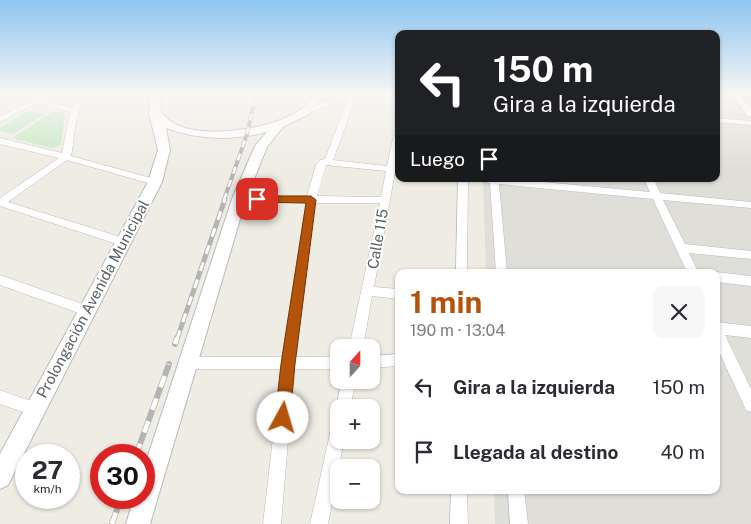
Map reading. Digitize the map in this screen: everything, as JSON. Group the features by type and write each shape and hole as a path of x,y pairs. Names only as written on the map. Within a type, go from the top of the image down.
{"main road":[{"name":"Prolongación Avenida Municipal","path":"0,477 34,408 155,182 164,150 158,118"},
{"path":"160,118 166,124 180,130 209,136 242,135 278,126 292,118"},
{"path":"138,524 239,199 261,146 278,126"}],"street":[{"path":"0,203 66,157 72,118"},
{"path":"328,162 345,118"},
{"path":"720,120 751,123"},
{"path":"0,141 155,182"},
{"path":"272,524 288,364 311,200 321,165 323,162 328,162 395,169"},
{"name":"Calle 115","path":"358,339 385,200 395,169"},
{"path":"462,269 463,182"},
{"path":"491,182 501,269"},
{"path":"522,182 751,205"},
{"path":"650,182 690,269"},
{"path":"239,199 385,200"},
{"path":"0,203 124,242"},
{"path":"680,248 751,255"},
{"path":"720,277 751,281"},
{"path":"0,280 87,311"},
{"path":"368,291 395,294"},
{"path":"720,329 751,332"},
{"path":"720,338 751,405"},
{"path":"380,361 395,360"},
{"path":"189,363 330,363"},
{"path":"0,397 34,408"},
{"path":"319,524 335,449"},
{"path":"459,494 459,524"},
{"path":"516,494 519,524"}],"shaded area":[{"path":"720,118 751,118 751,524 495,524 494,494 720,494 720,269 486,269 483,182 720,182"}],"green space":[{"path":"16,118 37,118 13,134 0,131 0,128"},
{"path":"42,118 64,118 61,145 52,148 12,138"}],"railway":[{"path":"224,200 250,118"},
{"path":"177,339 225,199"},
{"path":"175,344 177,338"},
{"path":"140,444 169,364"},
{"path":"112,524 117,509"}],"route":[{"path":"257,199 311,200 288,364 283,418"}]}
